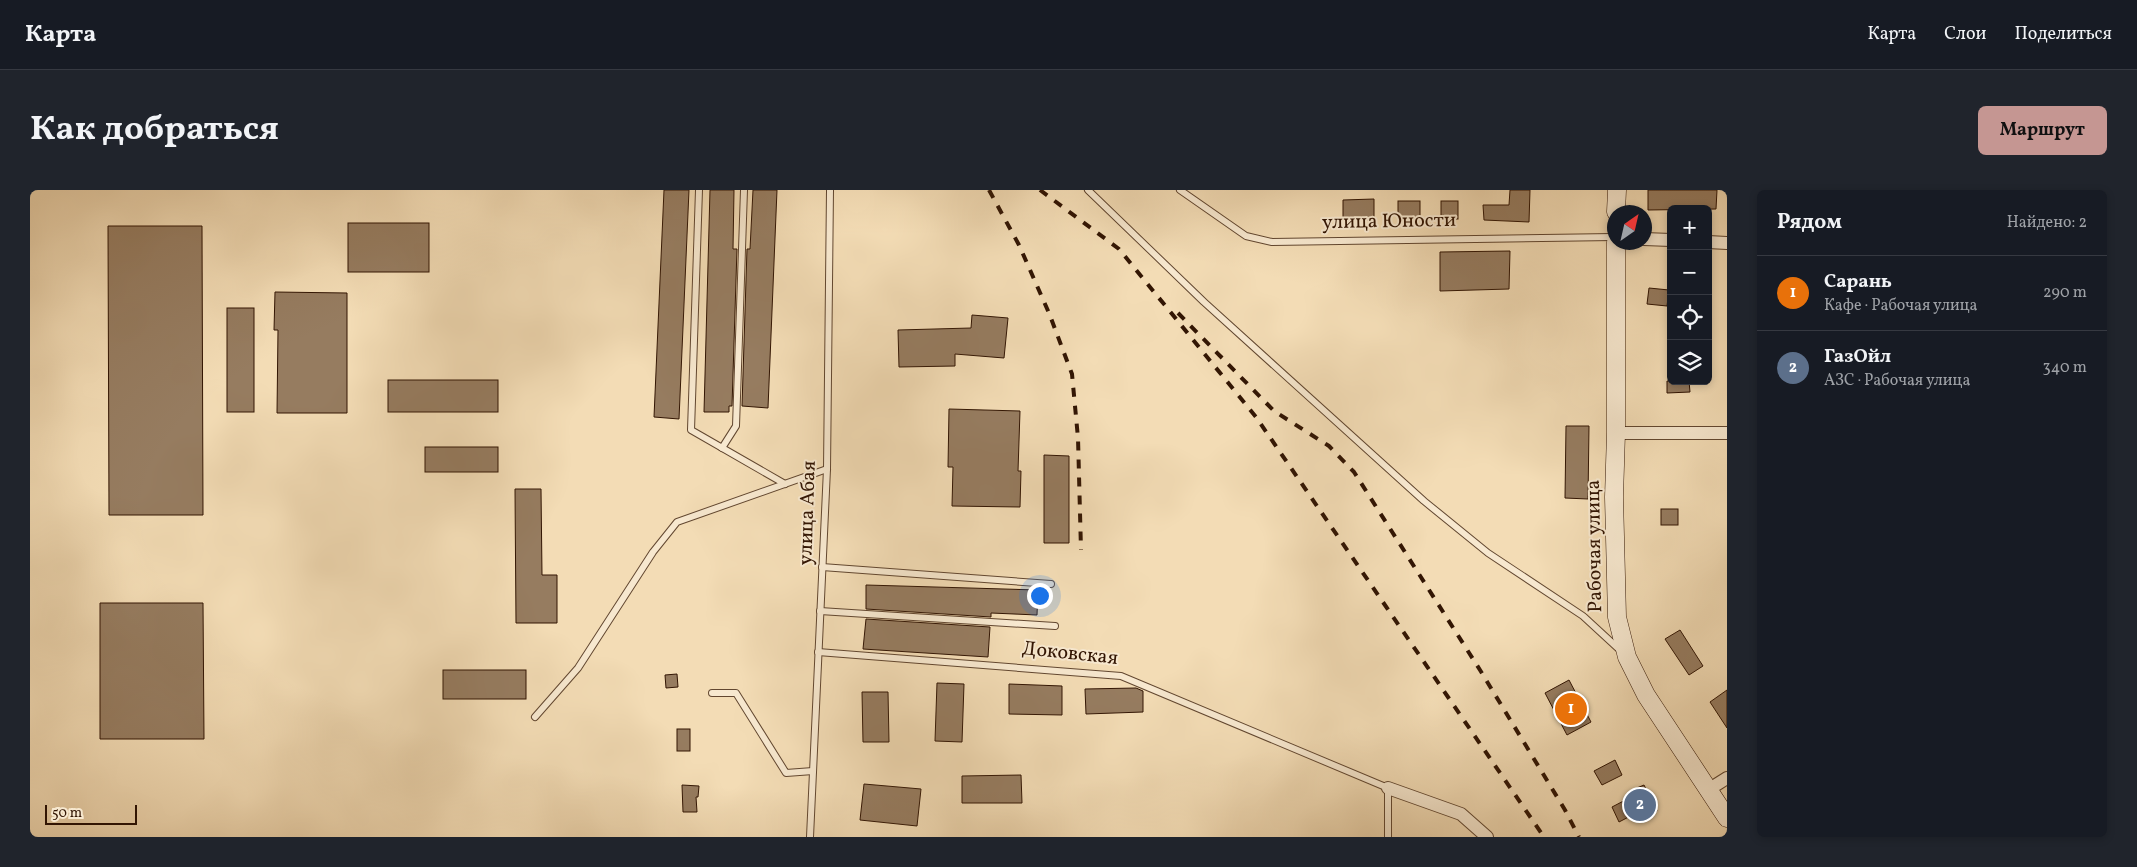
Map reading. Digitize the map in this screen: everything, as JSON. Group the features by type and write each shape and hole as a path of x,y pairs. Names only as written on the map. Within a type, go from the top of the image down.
{"main road":[{"path":"1616,205 1617,190"},
{"name":"Рабочая улица","path":"1616,250 1614,497 1617,617 1627,657 1646,695 1727,818"}],"street":[{"path":"1652,239 1667,240"},
{"path":"1712,242 1727,243"},
{"path":"1616,433 1727,433"},
{"path":"1708,790 1727,778"},
{"name":"Доковская","path":"1388,788 1460,814 1487,837"}],"lane":[{"path":"699,190 690,430 785,484"},
{"path":"722,448 736,426 744,190"},
{"name":"улица Абая","path":"810,837 827,469 830,190"},
{"path":"1088,190 1204,302 1424,501 1488,553 1583,616 1627,657"},
{"name":"улица Юности","path":"1180,190 1246,236 1272,242 1607,238"},
{"path":"535,718 578,668 653,552 678,522 827,469"},
{"path":"822,567 1051,584"},
{"path":"820,611 1055,626"},
{"name":"Доковская","path":"818,652 1121,676 1388,788"},
{"path":"712,693 736,693 786,773 813,771"},
{"path":"1388,788 1388,837"}],"building":[{"path":"664,190 689,190 679,419 654,417"},
{"path":"710,190 734,190 733,249 737,249 732,406 729,406 729,412 704,412"},
{"path":"753,190 777,190 768,408 742,406 747,249 750,249"},
{"path":"1510,190 1530,190 1529,222 1484,220 1483,205 1509,205"},
{"path":"1648,190 1717,190 1716,209 1712,209 1712,205 1667,205 1667,210 1652,210 1652,205 1648,205"},
{"path":"1374,199 1374,220 1343,220 1343,200"},
{"path":"1398,201 1420,201 1420,217 1398,217"},
{"path":"1441,201 1458,201 1458,219 1441,219"},
{"path":"348,223 429,223 429,272 348,272"},
{"path":"108,226 202,226 203,515 109,515"},
{"path":"1510,251 1509,289 1440,291 1440,252"},
{"path":"1649,288 1667,290 1667,306 1647,304"},
{"path":"275,292 347,293 347,413 277,413 278,330 274,330"},
{"path":"227,308 254,308 254,412 227,412"},
{"path":"972,315 1008,318 1004,358 955,354 955,366 899,367 898,330 971,328"},
{"path":"388,380 498,380 498,412 388,412"},
{"path":"1667,385 1689,385 1690,392 1667,393"},
{"path":"949,409 1020,411 1018,471 1021,471 1020,507 952,506 953,467 948,467"},
{"path":"1566,426 1589,426 1588,499 1565,498"},
{"path":"425,447 498,447 498,472 425,472"},
{"path":"1044,455 1069,456 1069,543 1044,543"},
{"path":"515,489 541,489 542,575 557,575 557,623 516,623"},
{"path":"1661,509 1678,509 1678,525 1661,525"},
{"path":"866,585 1038,590 1037,615 991,613 991,617 866,609"},
{"path":"100,603 203,603 204,739 100,739"},
{"path":"866,619 990,627 988,657 863,649"},
{"path":"1680,630 1703,666 1689,675 1665,639"},
{"path":"443,670 526,670 526,699 443,699"},
{"path":"677,674 678,687 666,688 665,675"},
{"path":"1569,680 1591,722 1567,735 1545,693"},
{"path":"937,683 964,684 962,742 935,741"},
{"path":"1009,684 1062,686 1062,715 1009,714"},
{"path":"1136,688 1143,691 1143,712 1086,714 1085,689"},
{"path":"1727,690 1727,728 1710,702"},
{"path":"862,692 888,692 889,742 863,742"},
{"path":"677,729 690,729 690,751 677,751"},
{"path":"1615,760 1622,775 1602,785 1594,771"},
{"path":"1021,775 1022,803 962,803 962,776"},
{"path":"864,784 921,789 917,826 860,820"},
{"path":"682,785 699,786 698,797 696,797 697,812 683,812"},
{"path":"1644,785 1657,811 1646,817 1642,810 1619,822 1612,807 1635,795 1632,790"}],"railway":[{"path":"989,190 1019,245 1049,313 1072,374 1078,438 1081,550"},
{"path":"1040,190 1119,249 1256,417 1544,837"},
{"path":"1178,313 1274,411 1329,446 1354,472 1480,670 1565,810 1579,837"}],"place":[{"name":"Сарань","path":"1571,709"},
{"name":"ГазОйл","path":"1640,805"}]}
